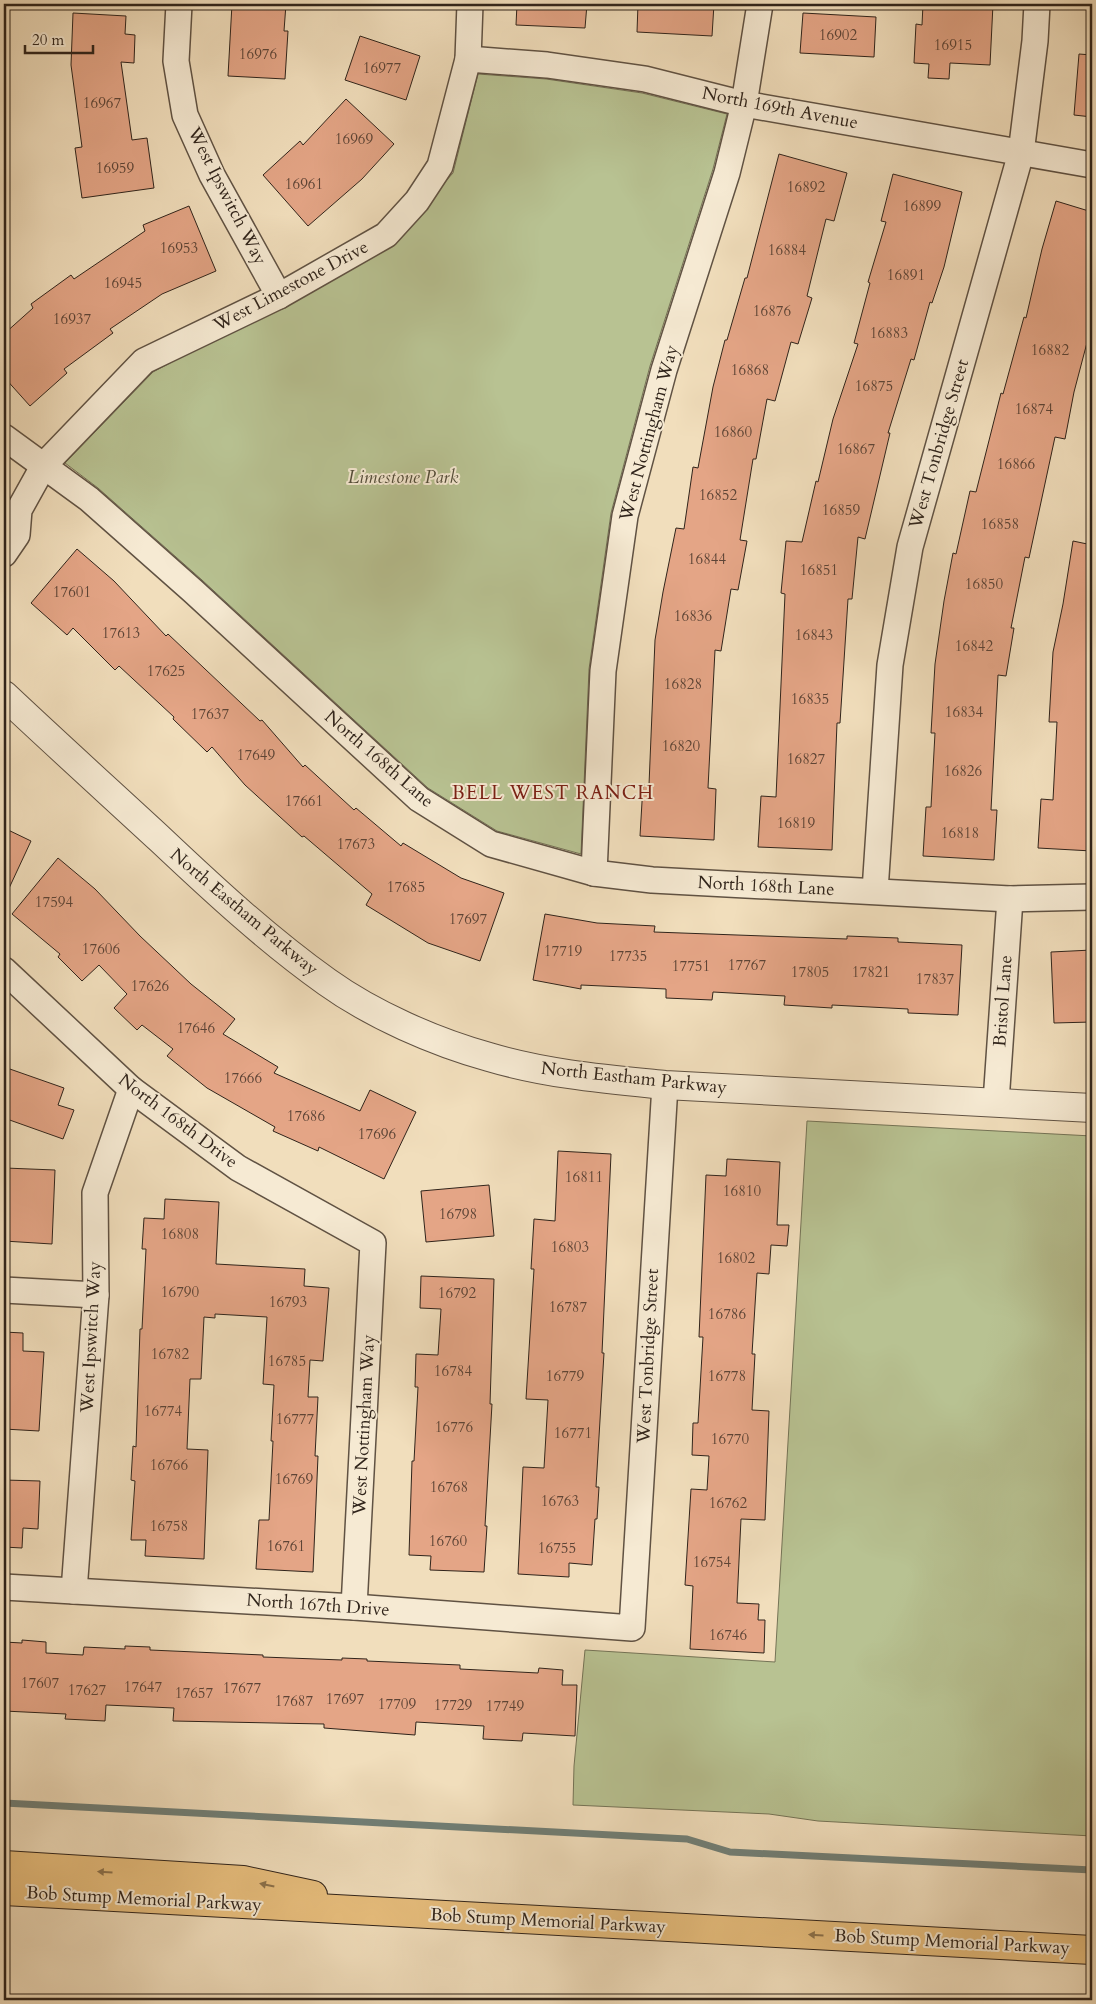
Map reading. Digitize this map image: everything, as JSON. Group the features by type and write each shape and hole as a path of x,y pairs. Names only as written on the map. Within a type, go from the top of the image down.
{"highway":[{"path":"4,1865 243,1880 400,1913"},
{"name":"Bob Stump Memorial Parkway","path":"4,1891 1092,1950"}],"street":[{"name":"West Ipswitch Way","path":"179,4 176,61 185,115 212,175 279,296"},
{"name":"West Limestone Drive","path":"4,554 17,535 11,514 44,465 144,361 279,296 386,236 416,201 440,166 468,59 470,4"},
{"name":"West Nottingham Way","path":"594,873 603,671 625,516 664,370 727,173 744,104 760,4"},
{"name":"West Tonbridge Street","path":"875,891 890,665 910,547 1021,153 1035,41 1037,4"},
{"name":"North 169th Avenue","path":"468,59 547,65 645,79 744,104 1092,165"},
{"name":"North 168th Lane","path":"4,437 89,499 193,590 419,799 491,844 594,873 652,880 1010,899 1092,897"},
{"name":"North Eastham Parkway","path":"4,695 228,903 328,983 368,1007 411,1028 487,1057 547,1071 665,1085 1092,1108"},
{"name":"Bristol Lane","path":"996,1102 1010,899"},
{"name":"North 168th Drive","path":"4,970 130,1089 238,1168 373,1243"},
{"name":"West Tonbridge Street","path":"632,1628 665,1085"},
{"name":"West Ipswitch Way","path":"74,1591 96,1295 95,1193 130,1089"},
{"name":"West Nottingham Way","path":"354,1607 373,1243"},
{"path":"4,1290 96,1295"},
{"name":"North 167th Drive","path":"4,1587 354,1607 632,1628"}],"green space":[{"name":"Limestone Park","path":"478,74 546,79 642,93 727,114 713,169 650,366 611,513 589,669 581,854 497,831 428,788 202,580 98,488 65,463 153,372 276,306 400,232 453,173"},
{"path":"807,1121 1092,1136 1092,1836 818,1821 769,1814 573,1805 574,1766 585,1650 775,1662"}],"building":[{"path":"232,4 286,4 284,31 288,31 285,79 228,76"},
{"path":"517,4 587,4 585,28 516,25"},
{"path":"638,4 714,4 712,36 637,32"},
{"path":"923,4 993,4 990,65 950,63 949,79 928,78 929,64 914,63 916,24 922,25"},
{"path":"73,13 126,16 125,34 135,35 134,63 121,62 132,140 147,138 154,188 82,198 75,148 82,147 71,65"},
{"path":"803,13 876,17 874,57 800,53"},
{"path":"360,36 420,56 406,100 345,80"},
{"path":"1079,54 1092,55 1092,117 1074,115"},
{"path":"346,99 394,144 362,179 308,226 263,175 300,141 303,145"},
{"path":"779,154 847,173 834,221 826,219 807,296 812,298 798,344 791,342 775,401 767,399 756,459 753,459 740,540 747,541 738,590 731,589 721,651 715,650 708,788 716,789 714,840 640,836 643,785 649,785 655,640 676,528 684,529 693,467 698,468 713,387 725,340 727,340 745,278 747,278"},
{"path":"893,174 962,192 944,267 932,303 930,302 914,360 911,359 888,433 890,433 865,539 858,537 852,599 848,599 840,723 837,723 832,850 758,847 761,796 776,797 785,594 781,593 786,541 802,542 833,419 858,344 854,343 870,283 868,282 886,222 881,221"},
{"path":"1056,201 1092,212 1092,311 1087,334 1089,335 1074,392 1065,439 1055,437 1029,558 1025,557 1011,628 1014,628 1006,676 998,675 991,810 997,810 994,860 923,856 926,807 931,807 935,733 931,733 935,664 953,553 956,554 970,491 976,492 1001,393 1003,394 1024,317 1026,318 1042,249"},
{"path":"189,206 216,271 162,294 110,329 113,333 64,369 67,373 30,406 4,377 4,334 33,308 31,304 71,275 74,279 145,231 143,225"},
{"path":"1073,541 1092,545 1092,851 1038,848 1041,799 1053,800 1057,722 1049,722 1053,652"},
{"path":"77,549 114,581 166,636 168,634 260,721 262,720 303,767 305,765 354,810 356,808 401,846 403,843 461,878 504,893 480,961 428,943 366,905 372,894 304,836 302,837 245,785 212,747 207,752 173,719 174,717 119,666 115,670 73,628 67,635 31,603"},
{"path":"4,828 31,841 4,899"},
{"path":"58,858 95,889 140,936 191,984 235,1019 223,1034 278,1067 274,1073 360,1111 370,1090 416,1112 384,1179 319,1147 318,1151 273,1131 275,1127 207,1088 167,1056 173,1049 142,1025 137,1030 114,1008 127,994 99,965 82,981 58,957 60,954 12,914"},
{"path":"545,914 597,923 655,926 654,932 847,939 847,936 898,938 898,942 962,945 958,1015 908,1013 908,1009 832,1005 832,1008 784,1005 785,996 713,992 712,1000 666,998 666,989 581,985 581,989 533,980"},
{"path":"1092,950 1092,1022 1054,1023 1051,952"},
{"path":"7,1068 64,1088 58,1105 74,1110 63,1139 4,1118 4,1078"},
{"path":"558,1151 611,1154 602,1353 604,1353 596,1487 599,1487 597,1519 595,1519 592,1565 569,1563 569,1577 518,1574 523,1467 544,1468 548,1400 526,1399 534,1269 531,1269 534,1219 555,1221"},
{"path":"727,1159 780,1162 777,1225 789,1225 787,1246 771,1245 769,1274 757,1273 752,1354 755,1354 752,1410 769,1411 765,1520 741,1519 737,1603 759,1604 758,1620 765,1620 764,1653 690,1649 693,1586 685,1585 691,1489 707,1490 709,1456 692,1455 693,1423 698,1423 703,1337 699,1337 706,1175 726,1176"},
{"path":"5,1168 55,1170 52,1244 4,1241"},
{"path":"489,1185 494,1236 426,1242 421,1191"},
{"path":"165,1199 219,1202 216,1264 305,1269 304,1286 329,1288 323,1361 310,1360 308,1397 318,1397 315,1456 318,1456 313,1572 256,1569 259,1520 269,1520 273,1441 271,1441 274,1385 263,1384 267,1317 215,1314 215,1318 204,1317 201,1379 190,1379 187,1449 208,1450 204,1559 145,1556 146,1540 131,1540 135,1481 131,1480 133,1446 136,1447 140,1329 142,1329 146,1249 142,1249 144,1218 164,1219"},
{"path":"421,1276 494,1279 490,1404 492,1404 484,1572 430,1570 431,1556 409,1555 412,1461 414,1461 418,1387 415,1387 416,1354 438,1355 441,1309 420,1308"},
{"path":"4,1332 23,1333 23,1351 44,1352 39,1431 4,1429"},
{"path":"4,1480 40,1481 38,1529 23,1528 22,1548 4,1547"},
{"path":"22,1640 46,1642 46,1653 83,1655 84,1647 125,1649 125,1646 150,1647 150,1650 263,1655 263,1657 367,1659 367,1661 460,1665 460,1669 538,1673 539,1668 563,1670 562,1685 577,1685 575,1736 523,1733 522,1741 483,1739 484,1726 416,1722 415,1735 324,1728 324,1724 173,1721 174,1708 106,1705 105,1721 65,1719 66,1714 4,1711 4,1642 22,1643"}],"waterway":[{"path":"4,1803 687,1839 730,1852 1092,1870"}],"district":[{"name":"BELL WEST RANCH","path":"553,793"}]}
